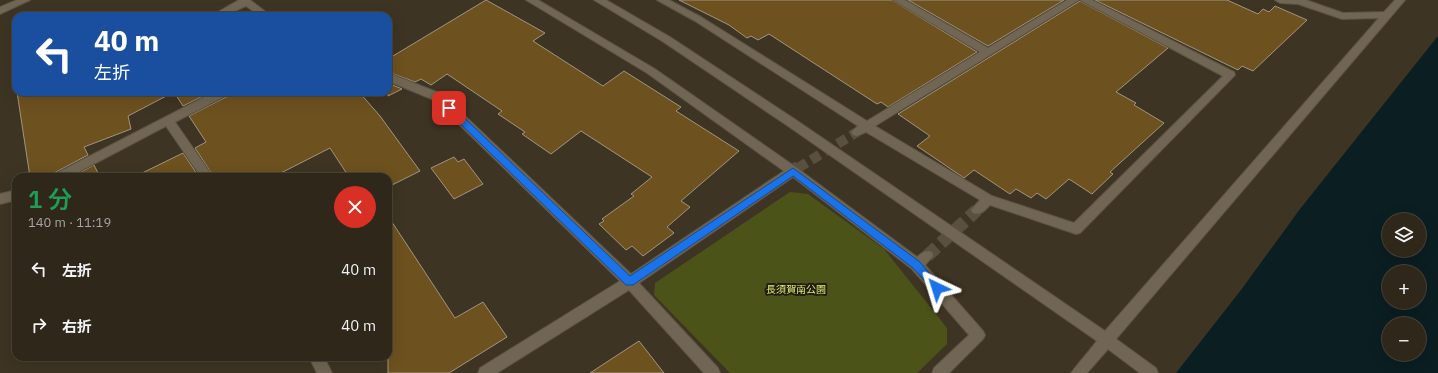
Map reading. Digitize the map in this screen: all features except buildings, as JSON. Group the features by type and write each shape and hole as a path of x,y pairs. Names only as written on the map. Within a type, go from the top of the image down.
{"street":[{"path":"0,10 25,0"},
{"path":"531,0 651,71 793,171 917,265 978,334 939,373"},
{"path":"599,0 666,39 792,123 1107,340 1150,373"},
{"path":"662,0 698,19 861,129 988,199 1076,230 1230,75 1085,0"},
{"path":"898,0 987,52"},
{"path":"861,129 1074,0"},
{"path":"1280,0 1299,1 1342,16 1388,15"},
{"path":"1078,373 1400,0"},
{"path":"224,12 245,1 260,12"},
{"path":"392,79 438,97 630,282 713,373"},
{"path":"67,173 215,96"},
{"path":"168,120 205,173"},
{"path":"485,373 630,282 793,171"},
{"path":"0,199 12,196"},
{"path":"977,210 988,199"},
{"path":"917,265 927,256"},
{"path":"318,361 325,373"}],"green space":[{"name":"長須賀南公園","path":"790,192 808,194 884,249 947,328 947,344 917,373 730,373 654,295 655,283"}],"water":[{"path":"1438,36 1438,373 1176,373 1241,290 1300,209"}],"tunnel":[{"path":"798,168 857,132"},
{"path":"793,171 799,167"},
{"path":"927,256 977,210"}],"route":[{"path":"449,108 630,282 793,171 917,265 937,288"}]}
